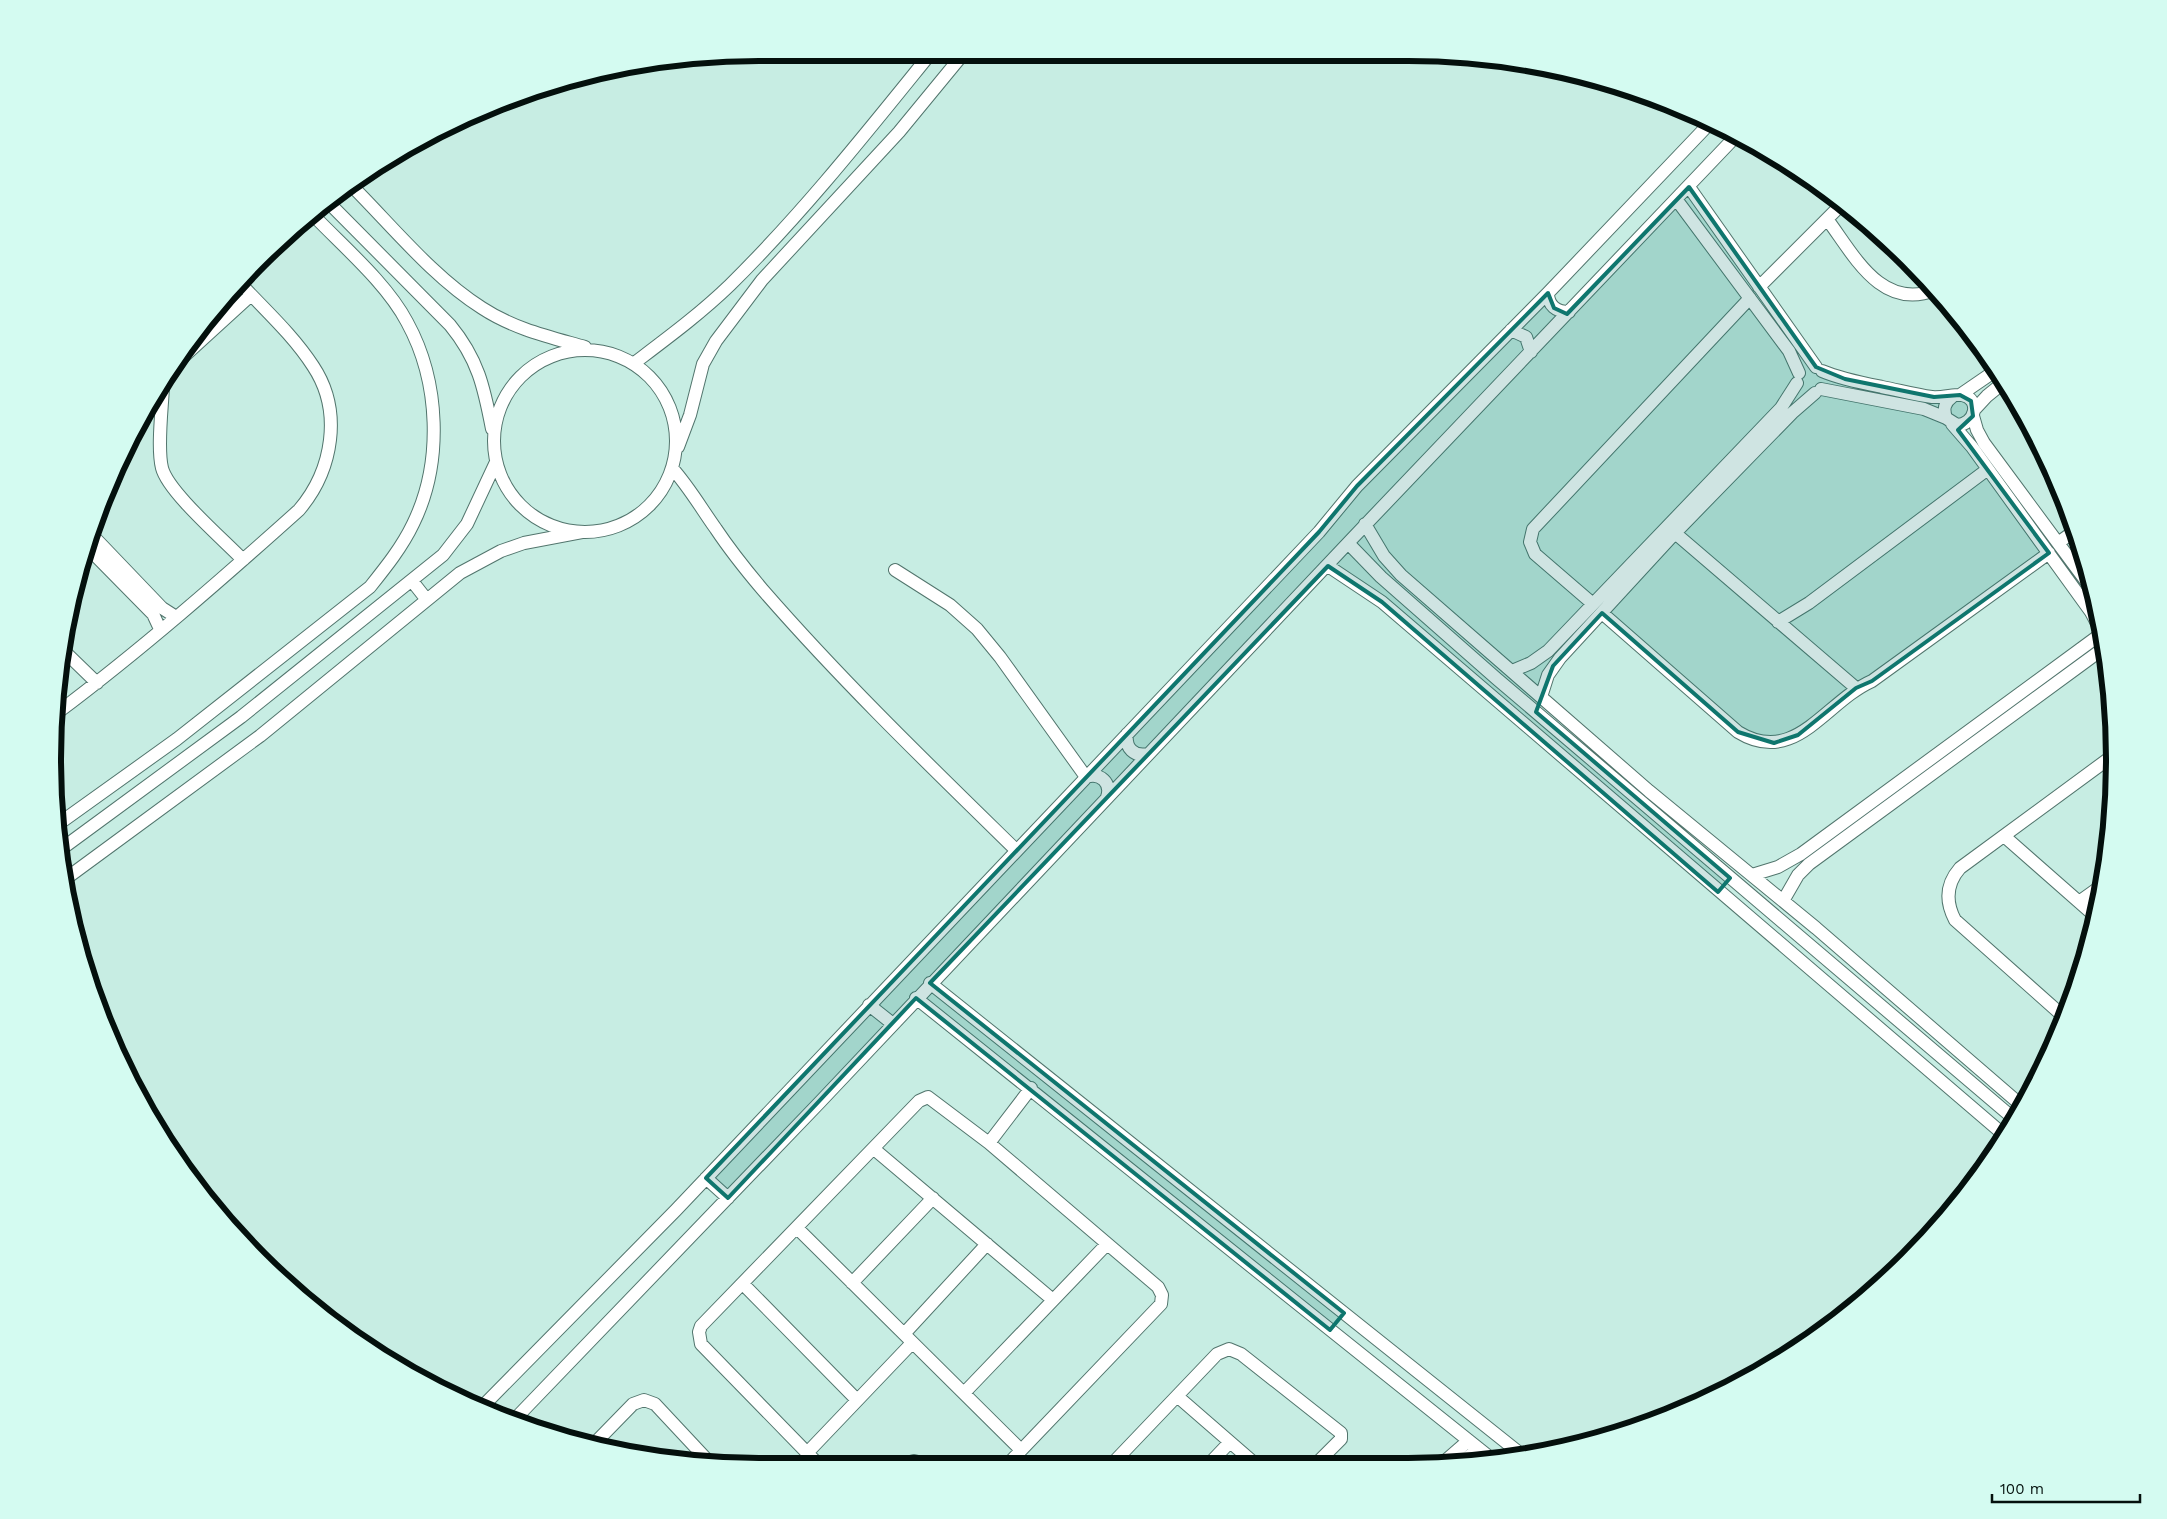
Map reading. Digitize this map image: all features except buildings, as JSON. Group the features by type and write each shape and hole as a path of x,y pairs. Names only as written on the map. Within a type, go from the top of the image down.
{"street":[{"path":"633,364 688,322 750,263 833,173 924,61"},
{"path":"71,875 260,736 460,573 501,551 524,544 582,532 606,530 638,515 655,499 668,479 690,415 704,364 716,341 762,280 899,132 957,61"},
{"path":"486,1402 706,1178 1319,532 1357,486 1548,293 1705,128"},
{"path":"519,1415 728,1198 930,983 1328,566 1365,524 1732,141"},
{"path":"1512,671 1531,663 1548,651 1598,609 1675,534 1792,412 1818,391 1825,380 1688,187"},
{"path":"356,190 433,268 458,291 482,309 535,334 600,352"},
{"path":"1676,199 1789,351 1798,378 1806,393 1842,391 1924,409 1962,425 1971,420 1974,412 1986,396 1998,387"},
{"path":"333,207 450,325 463,341 481,377 494,438 496,462 510,494 527,512 536,518 558,528 582,532"},
{"path":"1759,287 1837,209"},
{"path":"1827,219 1871,277 1883,287 1896,293 1912,295 1925,292"},
{"path":"64,820 177,739 370,586 396,555 414,523 429,475 434,439 431,388 424,361 407,322 378,282 318,220"},
{"path":"64,708 97,683 244,560 299,510 315,489 324,470 331,435 327,394 314,367 304,353 245,288"},
{"path":"1548,293 1548,298 1554,308 1563,312 1569,312"},
{"path":"202,340 251,295"},
{"path":"1750,298 1533,529 1530,542 1535,554 1738,732 1761,742 1780,742 1798,735 1856,688 1878,677 2049,553"},
{"path":"1511,330 1526,337 1531,352"},
{"path":"494,438 497,415 504,398 514,384 532,367 552,356 588,350 611,354 643,371 659,388 670,409 676,432 674,462 716,530 742,564 816,651 892,730 1016,850"},
{"path":"1541,697 1548,675 1556,662 1598,609 1781,408 1804,368 1819,369 1845,379 1925,396 1968,398 1974,412 1977,430 1984,443 2081,574"},
{"path":"1990,374 1945,404 1949,421 1988,469 2088,607"},
{"path":"163,398 160,459 165,476 175,491 244,560"},
{"path":"67,845 234,723 443,555 456,540 476,507 496,462"},
{"path":"1778,622 1809,603 1988,469"},
{"path":"1365,524 1384,556 1401,575 1649,791 1784,901 2016,1101"},
{"path":"1675,534 1856,688"},
{"path":"2058,543 2069,535"},
{"path":"97,539 162,608 176,617"},
{"path":"1348,543 1381,577 1497,678 2009,1114"},
{"path":"93,553 153,614 160,629"},
{"path":"1328,566 1382,602 1718,892 1999,1130"},
{"path":"894,570 950,606 977,629 1000,657 1086,777"},
{"path":"412,581 428,600"},
{"path":"1752,875 1778,866 1802,854 2095,639"},
{"path":"1784,901 1798,875 1809,864 2097,653"},
{"path":"69,656 97,683"},
{"path":"1127,734 1127,742 1133,752 1140,755 1148,754"},
{"path":"2059,1012 1962,926 1950,911 1948,893 1954,876 1960,868 2106,761"},
{"path":"1086,777 1094,775 1105,781 1109,789 1107,797"},
{"path":"2004,836 2089,910"},
{"path":"1718,892 1730,878"},
{"path":"2079,902 2093,892"},
{"path":"930,983 1515,1449"},
{"path":"916,998 1031,1088 1484,1453"},
{"path":"870,1004 893,1024"},
{"path":"989,1143 1031,1088"},
{"path":"812,1458 706,1348 699,1338 702,1326 919,1100 928,1097 989,1143 1158,1288 1162,1295 1160,1304 1014,1458"},
{"path":"874,1148 1053,1300"},
{"path":"706,1178 728,1198"},
{"path":"852,1283 932,1198"},
{"path":"797,1228 1021,1450"},
{"path":"807,1453 857,1400 987,1244"},
{"path":"964,1393 1107,1244"},
{"path":"743,1284 857,1400"},
{"path":"1330,1330 1344,1313"},
{"path":"1118,1458 1217,1354 1229,1349 1236,1350 1341,1433 1340,1440 1323,1458"},
{"path":"1177,1396 1248,1458"},
{"path":"599,1439 633,1404 644,1400 655,1404 703,1455"},
{"path":"1215,1458 1230,1442"},
{"path":"1467,1455 1473,1445"},
{"path":"1454,1456 1473,1445"}],"highlighted area":[{"path":"1689,187 1816,367 1845,379 1934,397 1960,395 1971,401 1973,416 1958,430 2049,553 1872,681 1856,688 1798,735 1774,743 1738,732 1602,613 1553,666 1536,712 1730,878 1718,892 1382,602 1328,566 930,983 1344,1313 1330,1330 916,998 728,1198 706,1178 1319,532 1357,486 1548,293 1554,308 1567,314"}]}
